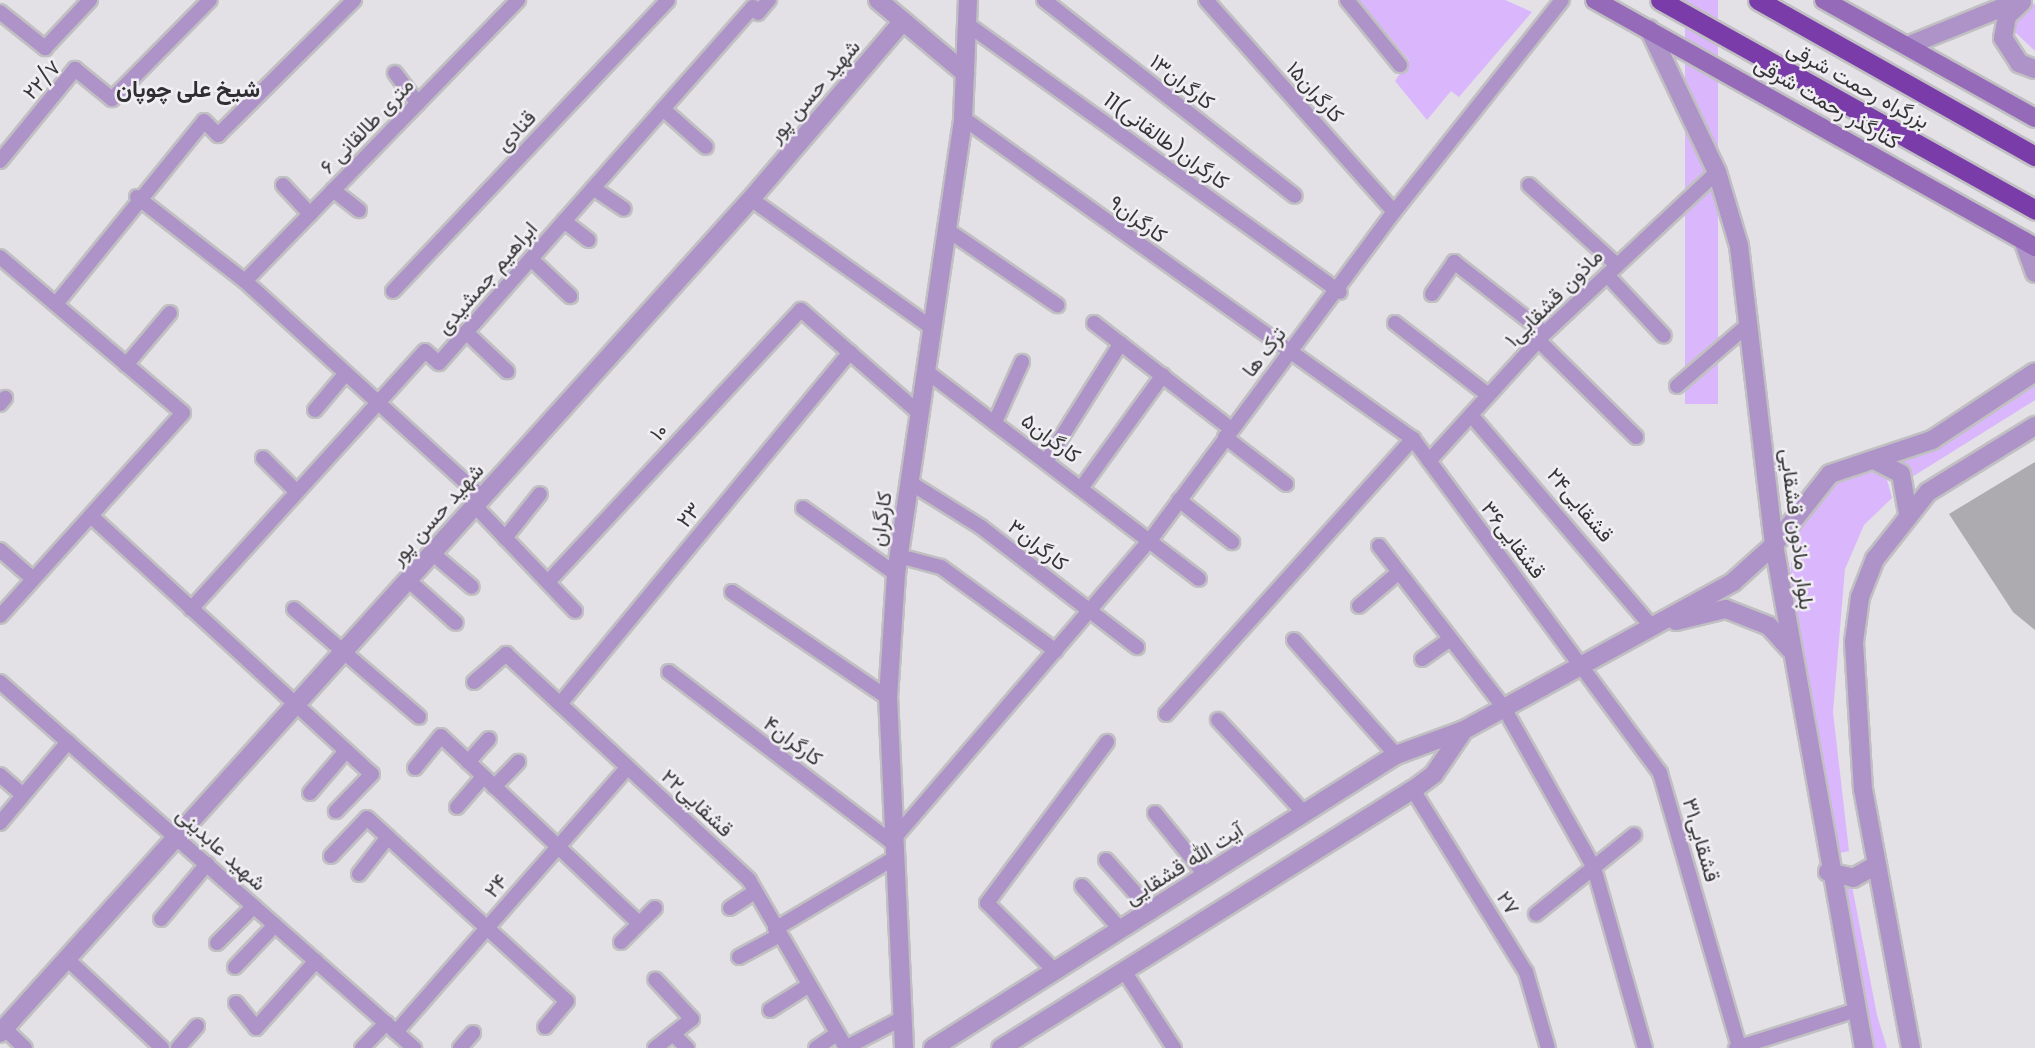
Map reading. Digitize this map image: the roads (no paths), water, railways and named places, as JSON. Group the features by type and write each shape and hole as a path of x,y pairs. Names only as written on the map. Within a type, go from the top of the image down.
{"highway":[{"name":"بزرگراه رحمت شرقی","path":"1660,0 2035,210"},
{"name":"بزرگراه رحمت شرقی","path":"1758,0 2035,156"}],"main road":[{"name":"کنارگذر رحمت شرقی","path":"1595,0 2029,244"},
{"path":"1824,0 2035,118"}],"street":[{"path":"0,12 45,48 90,0"},
{"name":"۲۲/۷","path":"0,161 75,69 112,99 210,0"},
{"path":"56,304 137,197 204,121 218,135 354,0"},
{"name":"۶ متری طالقانی","path":"245,281 518,0"},
{"name":"قنادی","path":"393,291 668,0"},
{"name":"ابراهیم جمشیدی","path":"191,609 425,351 439,363 663,109 756,10 769,0"},
{"path":"878,0 965,73"},
{"name":"کارگران","path":"904,1048 892,851 888,698 897,565 962,118 968,0"},
{"name":"کارگران۱۳","path":"1044,0 1295,196"},
{"name":"۱۵کارگران","path":"1206,0 1394,212"},
{"path":"1347,0 1400,65"},
{"name":"ترک ها","path":"738,957 892,851 1151,539 1288,354 1340,292 1394,212 1562,0"},
{"path":"1907,46 2023,0"},
{"path":"2023,0 2007,16 2003,38 2019,63 2035,69"},
{"name":"شهید حسن پور","path":"2,1030 751,200 903,21"},
{"name":"11کارگران(طالقانی)","path":"967,24 1340,292"},
{"name":"بلوار ماذون قشقایی","path":"1649,29 1717,172 1739,246 1774,545 1828,872 1853,1011 1864,1048"},
{"path":"395,73 418,103"},
{"path":"663,109 706,147"},
{"name":"کارگران۹","path":"962,118 1288,354 1413,439"},
{"name":"ماذون قشقایی۱","path":"1429,461 1541,336 1717,172"},
{"path":"283,185 310,214"},
{"path":"1529,185 1612,270 1664,336"},
{"path":"593,188 624,209"},
{"path":"333,190 359,209"},
{"path":"137,197 245,281 378,402 479,502 505,538 575,611"},
{"path":"751,200 932,328"},
{"path":"564,221 587,240"},
{"path":"946,229 1057,305"},
{"path":"2029,244 2035,273"},
{"path":"0,257 183,413 0,616"},
{"path":"531,259 570,296"},
{"path":"1432,294 1454,262 1541,336 1636,437"},
{"name":"۱۰","path":"548,582 801,310 850,352"},
{"path":"127,365 170,313"},
{"path":"1094,323 1163,376 1286,484"},
{"path":"1395,323 1488,395"},
{"path":"1677,386 1750,323"},
{"path":"466,332 507,371"},
{"path":"1047,460 1121,344"},
{"path":"850,352 919,413"},
{"name":"۲۳","path":"560,704 850,352"},
{"path":"995,422 1022,362"},
{"name":"کارگران۵","path":"926,371 1151,539 1199,579"},
{"path":"1652,627 1732,582 1774,545 1830,474 1932,440 2035,372"},
{"path":"315,410 346,373"},
{"path":"1082,487 1163,376"},
{"name":"قشقایی۲۴","path":"1471,415 1652,627"},
{"path":"1911,1048 1875,866 1854,642 1875,559 1908,513 1928,492 2035,426"},
{"path":"1166,714 1413,439"},
{"name":"قشقایی۳۶","path":"1413,439 1580,666"},
{"path":"262,458 297,492"},
{"path":"1874,460 1901,474 1908,513"},
{"name":"کارگران۳","path":"909,482 981,527 1137,647"},
{"path":"505,538 540,494"},
{"path":"1180,500 1232,542"},
{"path":"803,508 897,565 941,568 1056,651"},
{"path":"91,516 372,774 336,811"},
{"path":"1379,545 1449,640 1504,708 1594,868 1645,1048"},
{"path":"0,550 33,579"},
{"path":"432,553 472,587"},
{"path":"1359,606 1399,572"},
{"path":"408,580 456,623"},
{"path":"732,592 888,698"},
{"path":"294,609 419,718"},
{"path":"1652,627 1726,609 1769,625 1791,650"},
{"name":"آیت الله قشقایی","path":"933,1048 1152,912 1396,755 1464,730 1652,627"},
{"path":"1294,640 1396,755"},
{"path":"1422,659 1449,640"},
{"name":"۲۲قشقایی","path":"474,682 506,654 628,767 755,892 846,1048"},
{"name":"۳۱قشقایی","path":"1580,666 1660,773 1737,1048"},
{"name":"کارگران۴","path":"669,673 892,851"},
{"name":"شهید عابدینی","path":"0,682 414,1048"},
{"path":"1218,720 1305,814"},
{"name":"آیت الله قشقایی","path":"1012,1045 1124,971 1413,790 1434,774 1464,730"},
{"path":"415,768 441,736 639,923"},
{"path":"468,762 489,739"},
{"path":"0,823 68,742"},
{"path":"1055,971 987,903 1107,742"},
{"path":"310,793 346,751"},
{"path":"457,807 518,762"},
{"name":"۲۴","path":"362,1048 391,1028 487,928 628,767"},
{"path":"0,775 23,795"},
{"name":"۲۷","path":"1413,790 1526,972 1548,1048"},
{"path":"1155,813 1207,877"},
{"path":"331,856 367,818 567,1001 545,1027"},
{"path":"1536,914 1634,835"},
{"path":"359,874 388,837"},
{"path":"1106,860 1152,912"},
{"path":"161,919 207,864"},
{"path":"1828,872 1853,878 1875,866"},
{"path":"1082,886 1121,930"},
{"path":"730,908 755,892"},
{"path":"217,943 254,906"},
{"path":"621,942 655,908"},
{"path":"234,967 275,925"},
{"path":"67,958 162,1048"},
{"path":"236,1003 256,1028 316,961"},
{"path":"1124,971 1174,1048"},
{"path":"655,979 692,1019 655,1048"},
{"path":"770,1010 808,986"},
{"path":"1737,1048 1853,1011"},
{"path":"846,1048 901,1019"},
{"path":"178,1048 197,1026"},
{"path":"2,1030 25,1048"},
{"path":"460,1048 473,1033"},
{"path":"673,1034 687,1048"},
{"path":"816,1048 837,1034"}],"district":[{"name":"شیخ علی چوپان","path":"188,89"}]}
